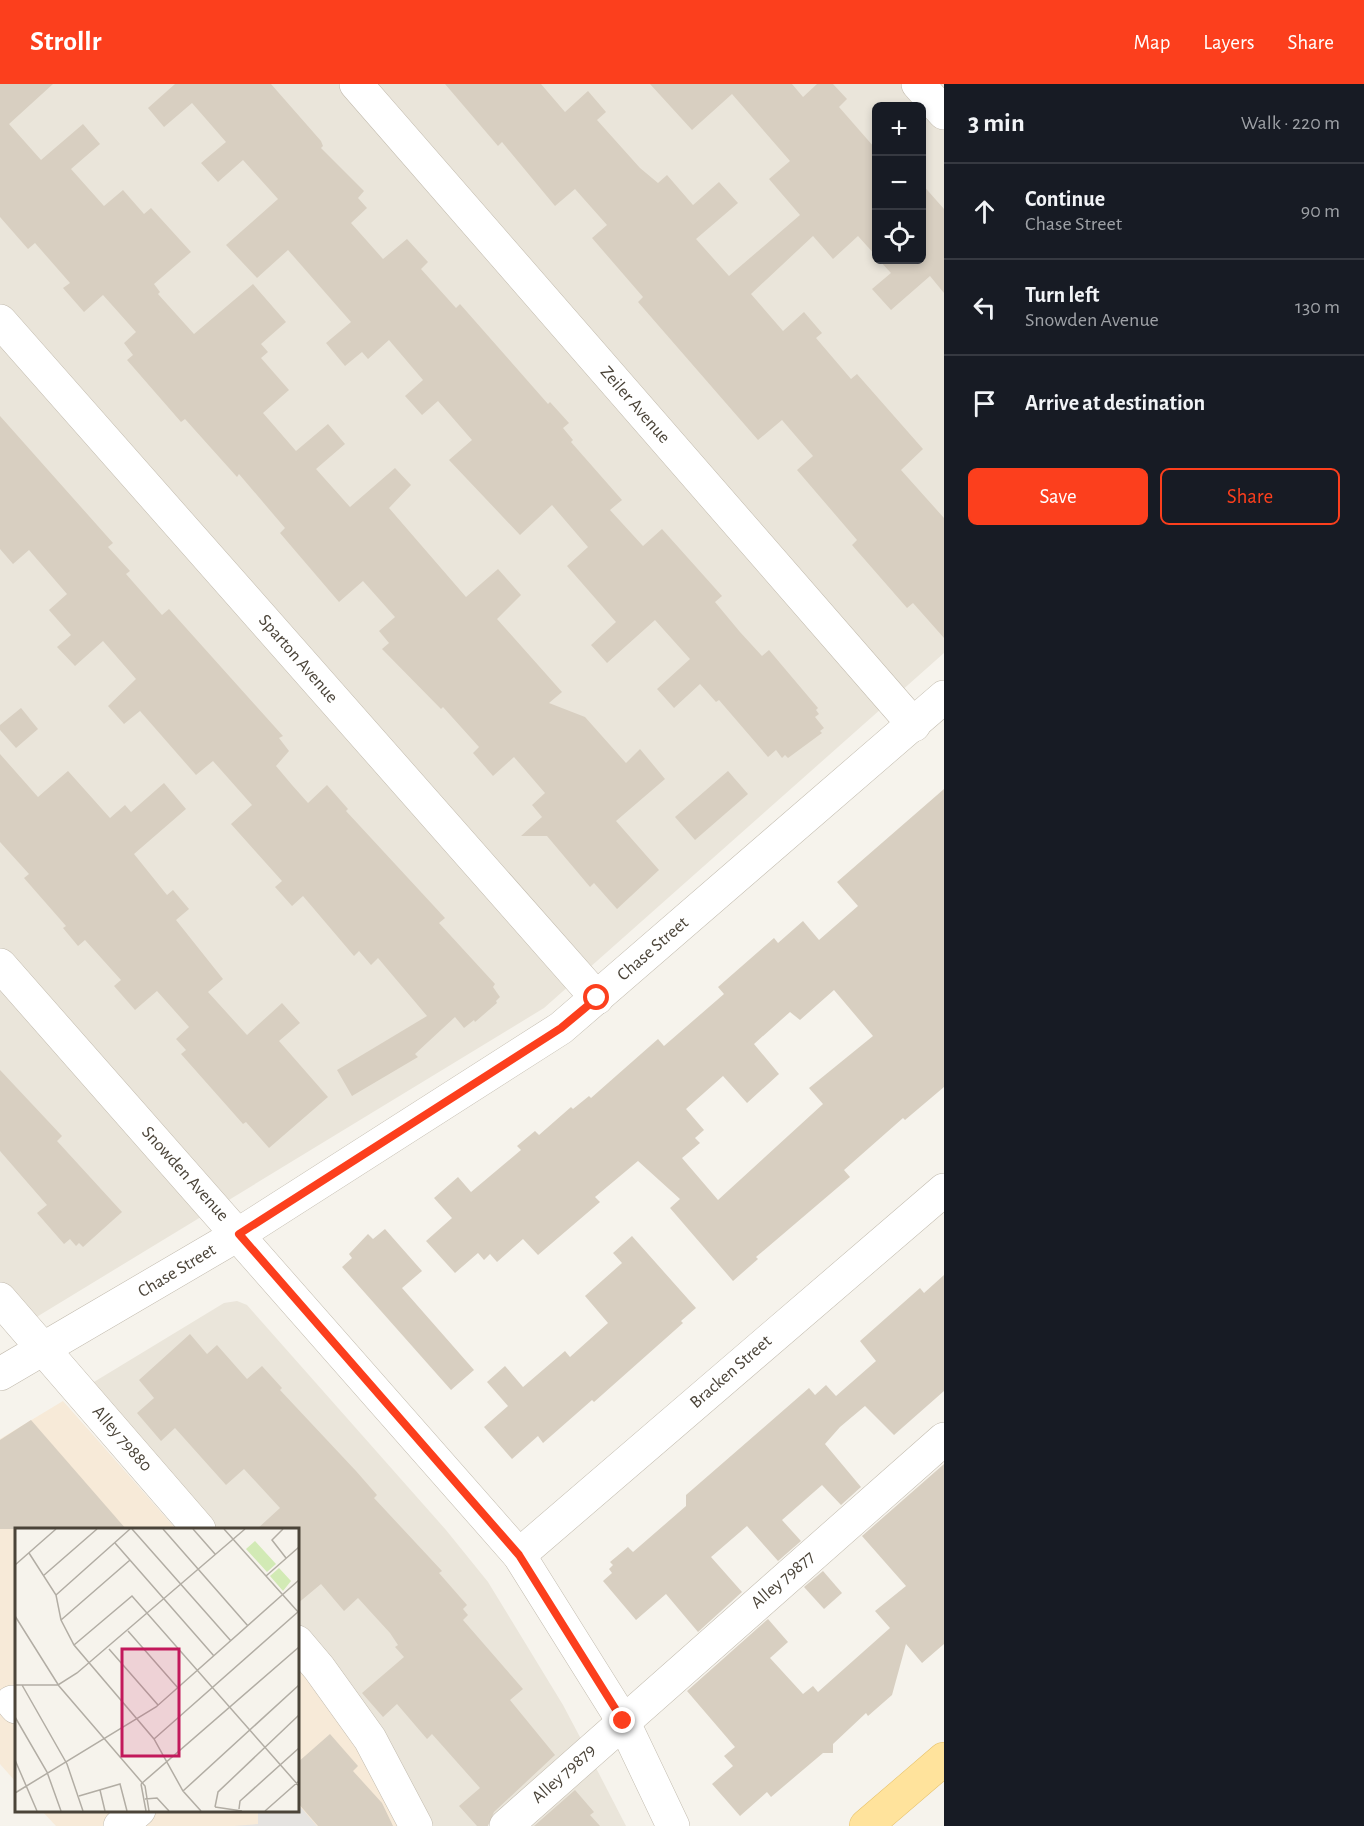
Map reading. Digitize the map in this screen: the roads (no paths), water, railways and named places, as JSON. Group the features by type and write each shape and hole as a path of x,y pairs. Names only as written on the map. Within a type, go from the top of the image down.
{"main road":[{"path":"866,1826 944,1759"}],"street":[{"name":"Zeiler Avenue","path":"356,84 914,725"},
{"path":"918,84 944,114"},
{"name":"Sparton Avenue","path":"0,321 597,998"},
{"name":"Chase Street","path":"0,1374 239,1234 561,1028 944,697"},
{"name":"Snowden Avenue","path":"0,965 519,1555 623,1721 673,1826"},
{"name":"Bracken Street","path":"519,1555 944,1190"},
{"name":"Alley 79880","path":"0,1299 198,1528"},
{"name":"Alley 79877","path":"623,1721 944,1439"},
{"path":"298,1643 319,1668 370,1739 416,1826"},
{"name":"Alley 79879","path":"506,1826 623,1721"},
{"path":"109,1811 121,1826 138,1811"}]}
